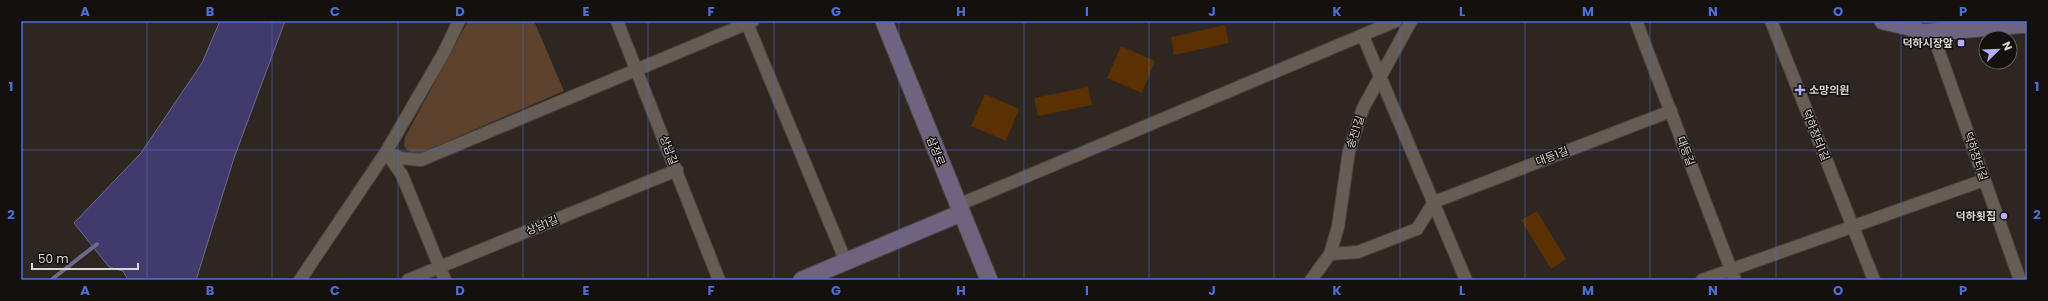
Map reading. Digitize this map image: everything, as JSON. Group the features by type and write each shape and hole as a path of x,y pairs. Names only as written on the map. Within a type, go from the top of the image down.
{"street":[{"path":"300,280 386,152 443,54 459,21"},
{"name":"상남길","path":"617,21 637,68 719,280"},
{"name":"삼정로","path":"884,21 989,280"},
{"path":"802,280 846,262 960,209 1396,21"},
{"name":"송전1길","path":"1311,280 1330,254 1338,227 1349,151 1363,108 1411,21"},
{"name":"대등길","path":"1636,21 1733,274"},
{"name":"덕하장터1길","path":"1771,21 1874,280"},
{"path":"1883,21 1910,27 1935,28 2027,24"},
{"path":"386,152 401,158 421,160 749,22 846,262"},
{"name":"덕하장터길","path":"1935,28 1984,180 2021,273"},
{"path":"1363,36 1466,280"},
{"name":"대등1길","path":"1434,202 1671,111"},
{"path":"386,152 402,175 445,280"},
{"name":"상남1길","path":"408,280 677,170"},
{"path":"1702,280 1733,274 1852,226 1984,180"},
{"path":"1330,254 1358,252 1417,229 1434,202"}],"shaded area":[{"path":"220,21 285,21 234,158 196,280 128,280 123,271 109,267 74,223 141,153 202,63"},
{"path":"468,21 534,21 564,91 416,155 410,153 404,146 405,137"}],"building":[{"path":"1225,25 1229,43 1174,55 1171,37"},
{"path":"1121,46 1155,61 1142,93 1107,78"},
{"path":"1088,87 1092,105 1038,116 1034,98"},
{"path":"985,94 1019,109 1006,141 971,126"},
{"path":"1537,211 1566,259 1551,269 1521,220"}],"waterway":[{"path":"51,280 97,244"}],"place":[{"name":"덕하시장앞","path":"1961,43"},
{"name":"소망의원","path":"1800,90"},
{"name":"덕하횟집","path":"2004,216"}]}
